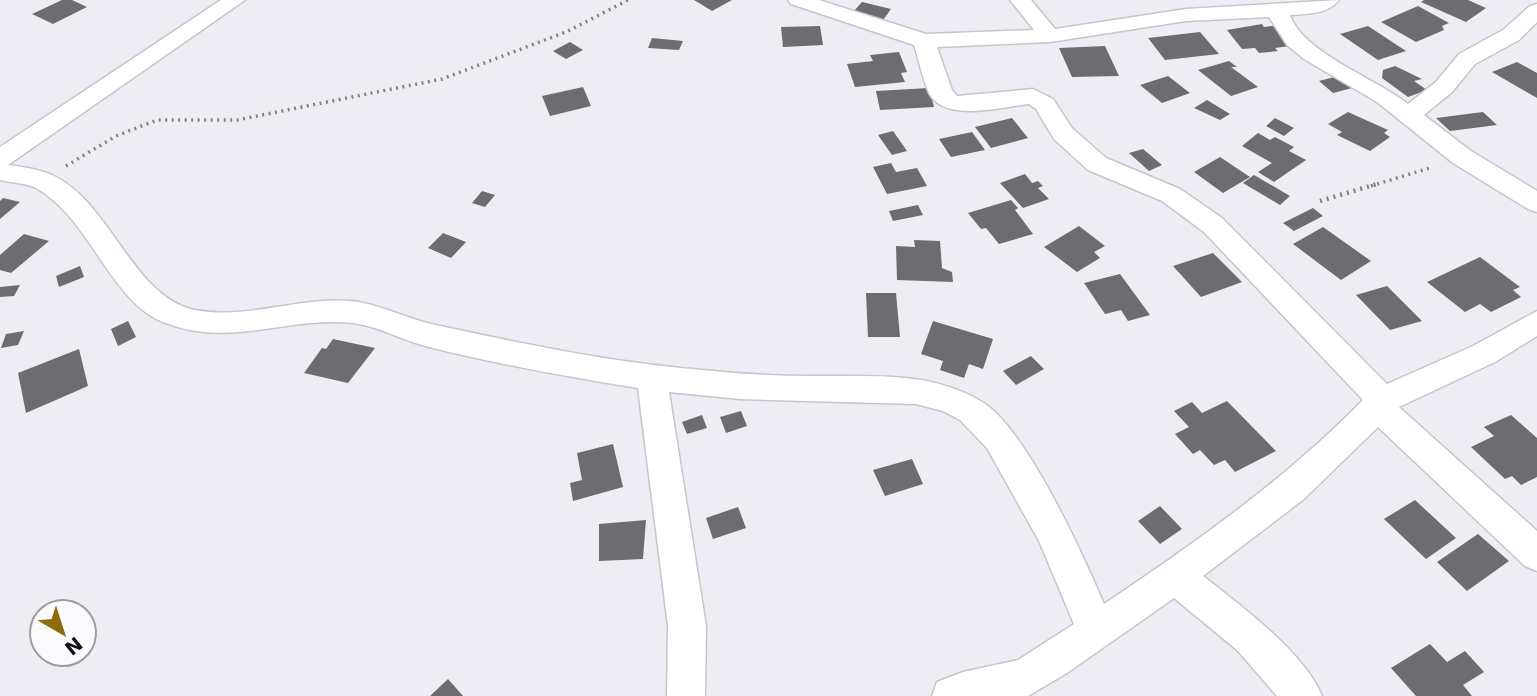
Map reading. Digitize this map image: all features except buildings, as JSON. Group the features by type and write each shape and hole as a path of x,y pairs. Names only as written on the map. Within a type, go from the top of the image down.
{"street":[{"path":"0,159 234,0"},
{"path":"798,0 924,41 1050,36 1186,15 1309,8 1329,0"},
{"path":"1020,0 1050,36"},
{"path":"1277,9 1282,24 1295,40 1312,54 1410,114 1462,157 1537,203"},
{"path":"1410,114 1444,87 1467,59 1511,35 1537,10"},
{"path":"924,41 941,93 949,102 962,104 1033,96 1045,104 1063,133 1097,164 1171,195 1213,225 1380,403 1537,554"},
{"path":"0,172 43,181 60,192 155,306 192,321 238,323 324,310 355,312 421,334 652,378 737,386 893,388 926,392 972,411 1002,443 1048,520 1076,576 1095,631"},
{"path":"951,696 963,691 1019,688 1025,678 1175,576 1292,488 1337,448 1380,403 1484,354 1537,322"},
{"path":"652,378 687,626 687,696"},
{"path":"1175,576 1250,637 1303,696"}],"path":[{"path":"43,181 127,132 155,121 171,119 215,123 409,88 533,46 628,0"},
{"path":"1320,201 1462,157"}]}
